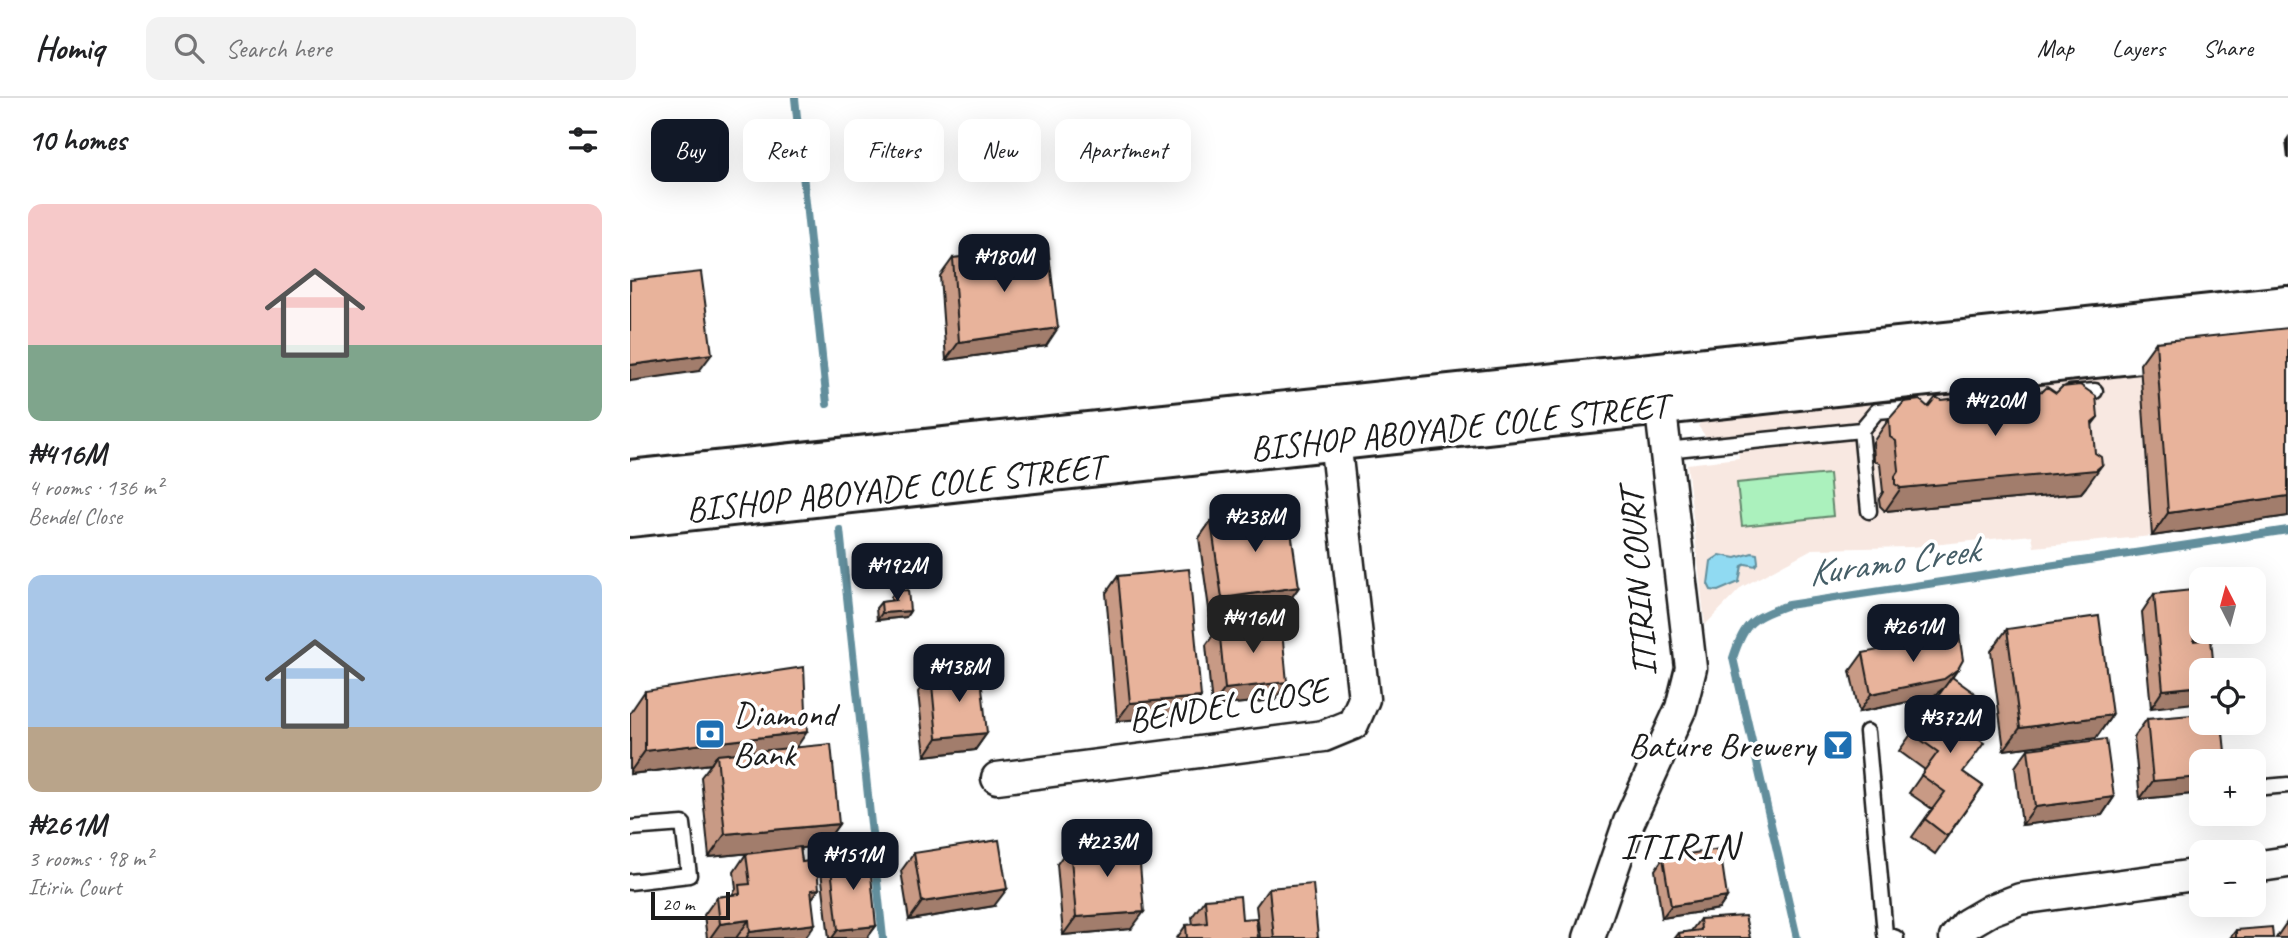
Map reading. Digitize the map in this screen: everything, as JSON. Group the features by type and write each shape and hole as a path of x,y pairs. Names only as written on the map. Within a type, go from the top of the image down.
{"street":[{"name":"BISHOP ABOYADE COLE STREET","path":"630,517 1335,440 1659,389 2288,306"},
{"name":"BISHOP ABOYADE COLE STREET","path":"630,480 1659,389 2288,337"},
{"name":"ITIRIN COURT","path":"1589,938 1629,822 1681,708 1691,668 1659,389"},
{"name":"BENDEL CLOSE","path":"997,778 1324,736 1353,724 1364,699 1335,440"},
{"path":"2266,865 2288,862"},
{"path":"1955,938 1967,925 1991,910 2020,899 2189,876"}],"lane":[{"path":"2054,395 2095,391"},
{"path":"1667,450 1861,430 1877,411 2027,397"},
{"path":"1861,430 1869,511"},
{"path":"1867,732 1885,934 1896,938"},
{"path":"2266,787 2288,785"},
{"path":"630,828 683,824 689,875 630,882"}],"shaded area":[{"path":"2288,349 2152,536 2034,547 2032,535 1911,547 1812,549 1742,587 1705,625 1687,464 1739,458 1736,435 1706,437 1698,426 1709,411"}],"green space":[{"path":"1829,474 1833,516 1742,526 1737,483"}],"water":[{"path":"1757,554 1758,562 1755,566 1742,566 1739,582 1718,591 1711,590 1708,584 1711,561 1720,555 1736,558"}],"building":[{"path":"1048,247 1058,328 959,342 953,258"},
{"path":"701,272 712,354 630,365 630,280"},
{"path":"2288,328 2288,496 2168,513 2156,342"},
{"path":"2080,385 2096,396 2098,417 2092,422 2095,453 2101,457 2102,465 2096,470 1901,488 1895,484 1895,476 1899,470 1896,441 1890,437 1889,419 1904,402 1920,400 1928,407 1936,397 1941,400 1976,396 1984,405 2000,403 2005,395 2043,391 2047,387 2056,393 2062,387"},
{"path":"1288,510 1299,587 1222,598 1211,521"},
{"path":"1189,569 1201,697 1130,703 1118,576"},
{"path":"908,590 910,611 882,613 881,602 896,600 895,591"},
{"path":"2189,590 2189,644 2211,644 2213,658 2189,658 2189,687 2163,690 2154,594"},
{"path":"2099,616 2112,715 2020,728 2007,629"},
{"path":"1281,621 1287,682 1225,689 1219,627"},
{"path":"1959,634 1963,660 1958,669 1944,679 1871,694 1863,653"},
{"path":"804,667 807,732 645,751 645,691"},
{"path":"980,669 987,733 937,738 931,674"},
{"path":"1952,677 1977,695 1956,724 1984,743 1963,772 1983,786 1947,836 1925,819 1945,792 1921,775 1938,752 1911,733"},
{"path":"2189,715 2189,735 2223,735 2225,749 2189,749 2189,778 2153,781 2147,719"},
{"path":"2106,739 2114,797 2035,807 2028,749"},
{"path":"831,744 839,824 725,834 717,755"},
{"path":"999,840 1007,889 922,902 914,853"},
{"path":"1138,841 1144,912 1076,917 1070,846"},
{"path":"800,847 802,862 816,860 819,889 811,890 815,924 750,932 749,920 720,924 717,897 740,894 739,885 750,884 746,854"},
{"path":"1720,849 1727,897 1671,906 1663,858"},
{"path":"869,855 876,926 838,930 830,859"},
{"path":"1313,884 1318,938 1274,938 1269,888"},
{"path":"1240,896 1242,919 1256,918 1258,938 1187,938 1186,925 1207,923 1205,899"},
{"path":"1745,916 1750,938 1680,938 1679,933 1701,930 1700,919"},
{"path":"2272,927 2273,938 2236,938 2236,930"}],"waterway":[{"path":"795,98 827,404"},
{"path":"840,530 883,938"},
{"name":"Kuramo Creek","path":"1797,938 1733,658 1751,622 1788,605 2288,530"}],"place":[{"name":"Diamond Bank","path":"710,734"},
{"name":"Bature Brewery","path":"1838,745"}],"district":[{"name":"ITIRIN","path":"1680,845"}]}
